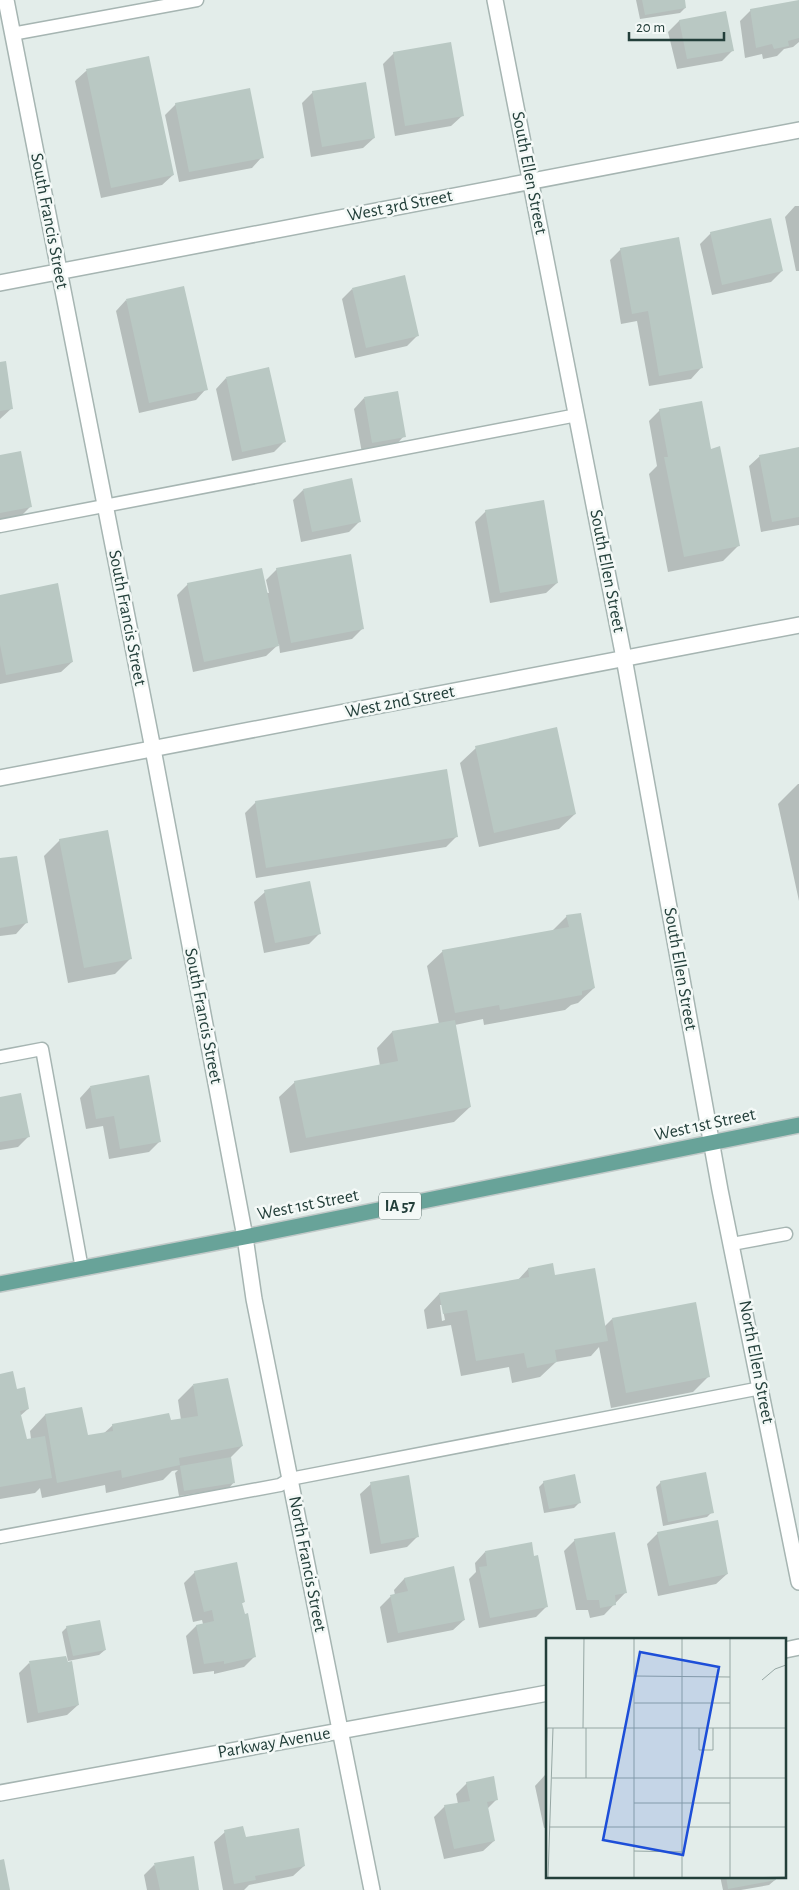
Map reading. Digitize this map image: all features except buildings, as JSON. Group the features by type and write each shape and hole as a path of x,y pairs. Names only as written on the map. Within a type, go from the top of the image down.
{"main road":[{"name":"West 1st Street","path":"0,1284 245,1237 799,1125"}],"street":[{"name":"South Francis Street","path":"6,0 153,749 245,1237"},
{"name":"South Ellen Street","path":"495,0 624,658 712,1143"},
{"name":"West 3rd Street","path":"0,283 799,130"},
{"name":"West 2nd Street","path":"0,778 799,625"},
{"name":"North Ellen Street","path":"712,1143 799,1582"},
{"name":"North Francis Street","path":"245,1237 254,1299 372,1890"},
{"path":"786,1650 799,1647"},
{"name":"Parkway Avenue","path":"0,1793 546,1693"}],"lane":[{"path":"12,34 197,0"},
{"path":"0,526 577,416"},
{"path":"0,1056 42,1049 82,1269"},
{"path":"732,1244 786,1234"},
{"path":"0,1537 280,1485 290,1479 761,1388"}]}
